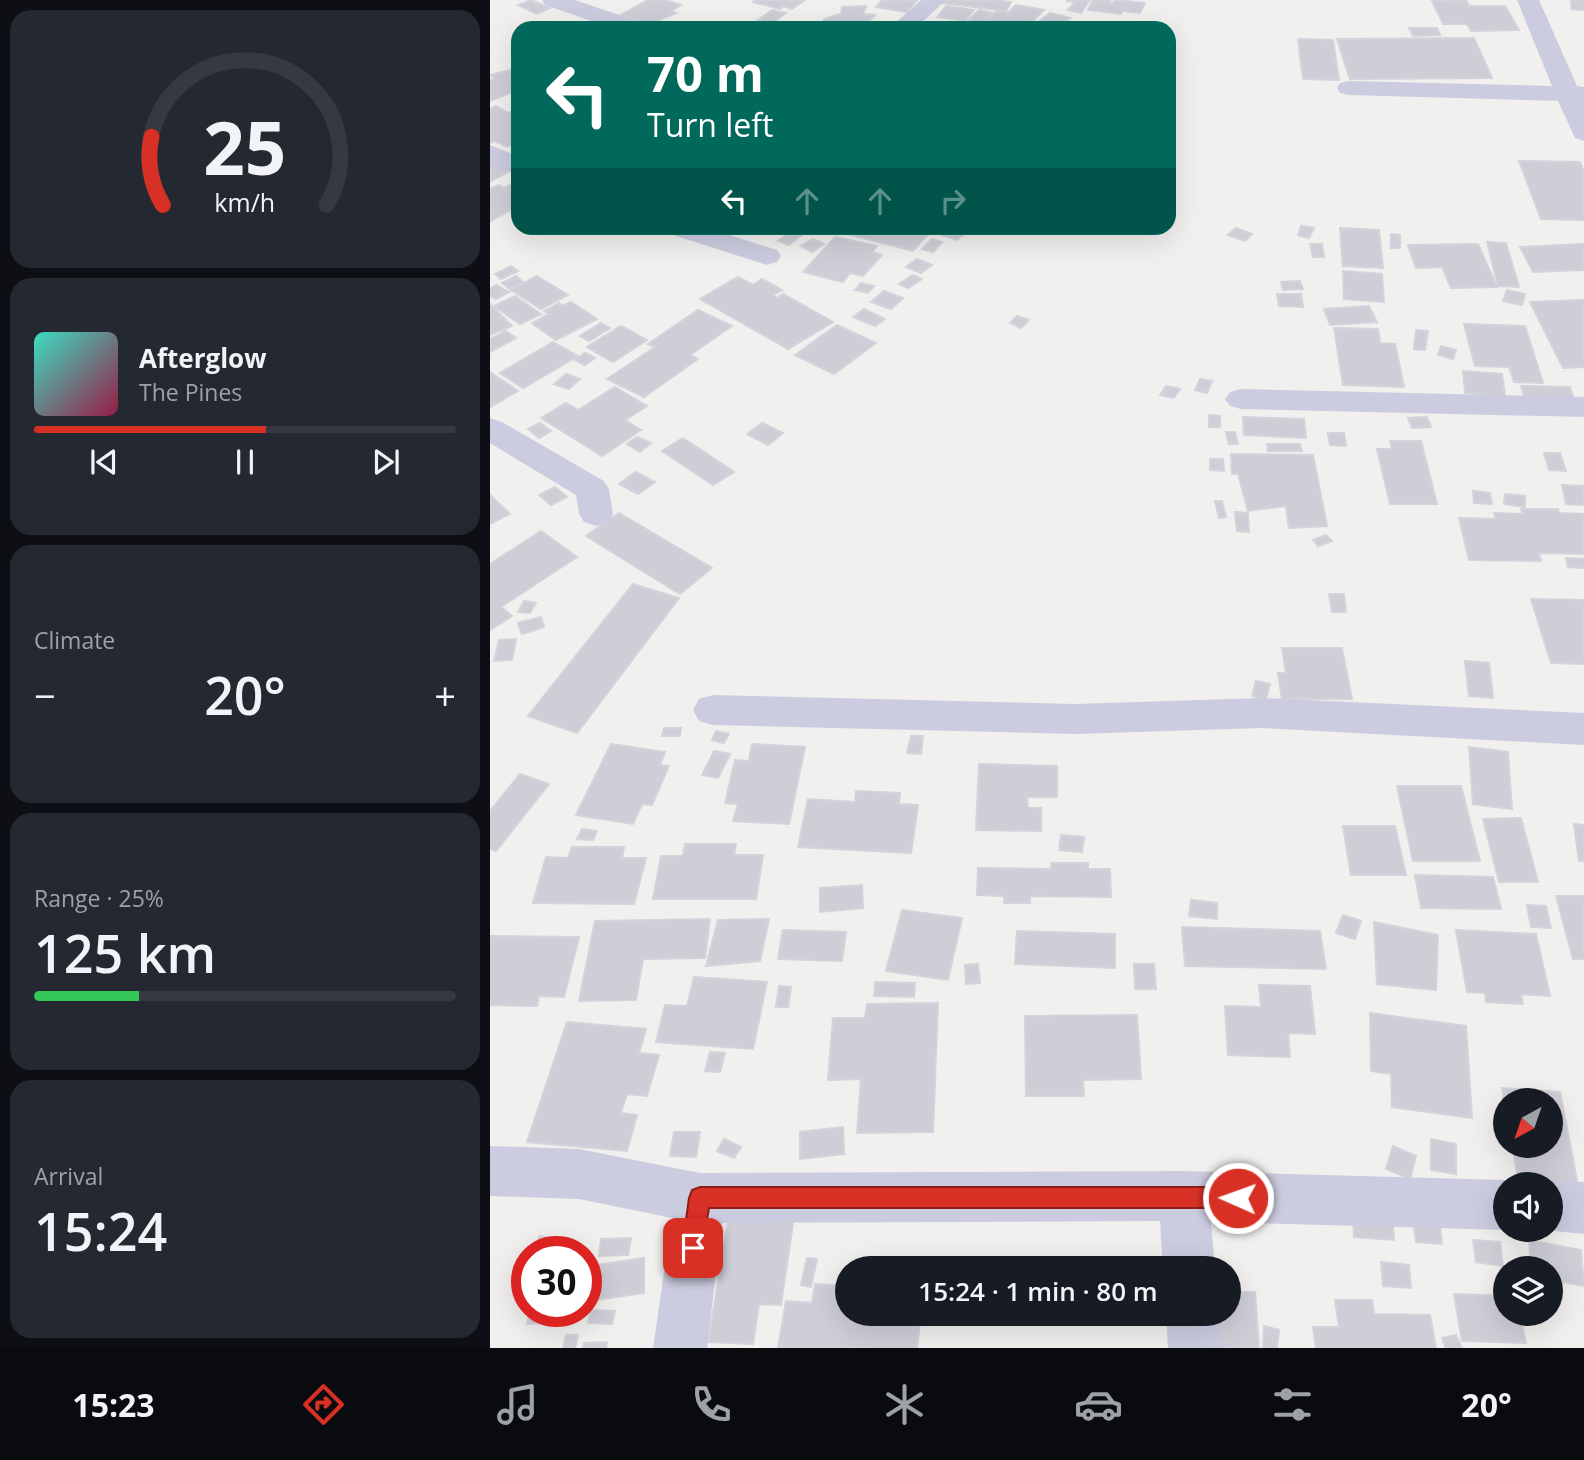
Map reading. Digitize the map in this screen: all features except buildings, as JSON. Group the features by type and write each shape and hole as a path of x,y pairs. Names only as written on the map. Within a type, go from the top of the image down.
{"street":[{"path":"553,0 614,21"},
{"path":"910,21 936,0"},
{"path":"1528,0 1576,94 1584,133"},
{"path":"1349,88 1576,94"},
{"path":"490,153 511,163"},
{"path":"702,235 767,256"},
{"path":"1241,399 1584,407"},
{"path":"490,429 592,489 596,514"},
{"path":"713,710 1075,719 1262,713 1584,729"},
{"path":"490,1171 579,1174 700,1198 1184,1196 1493,1205"},
{"path":"1184,1196 1188,1256"},
{"path":"680,1348 700,1198"},
{"path":"1563,1207 1584,1208"},
{"path":"1194,1326 1195,1348"}],"route":[{"path":"693,1248 700,1198 1238,1198"}]}
